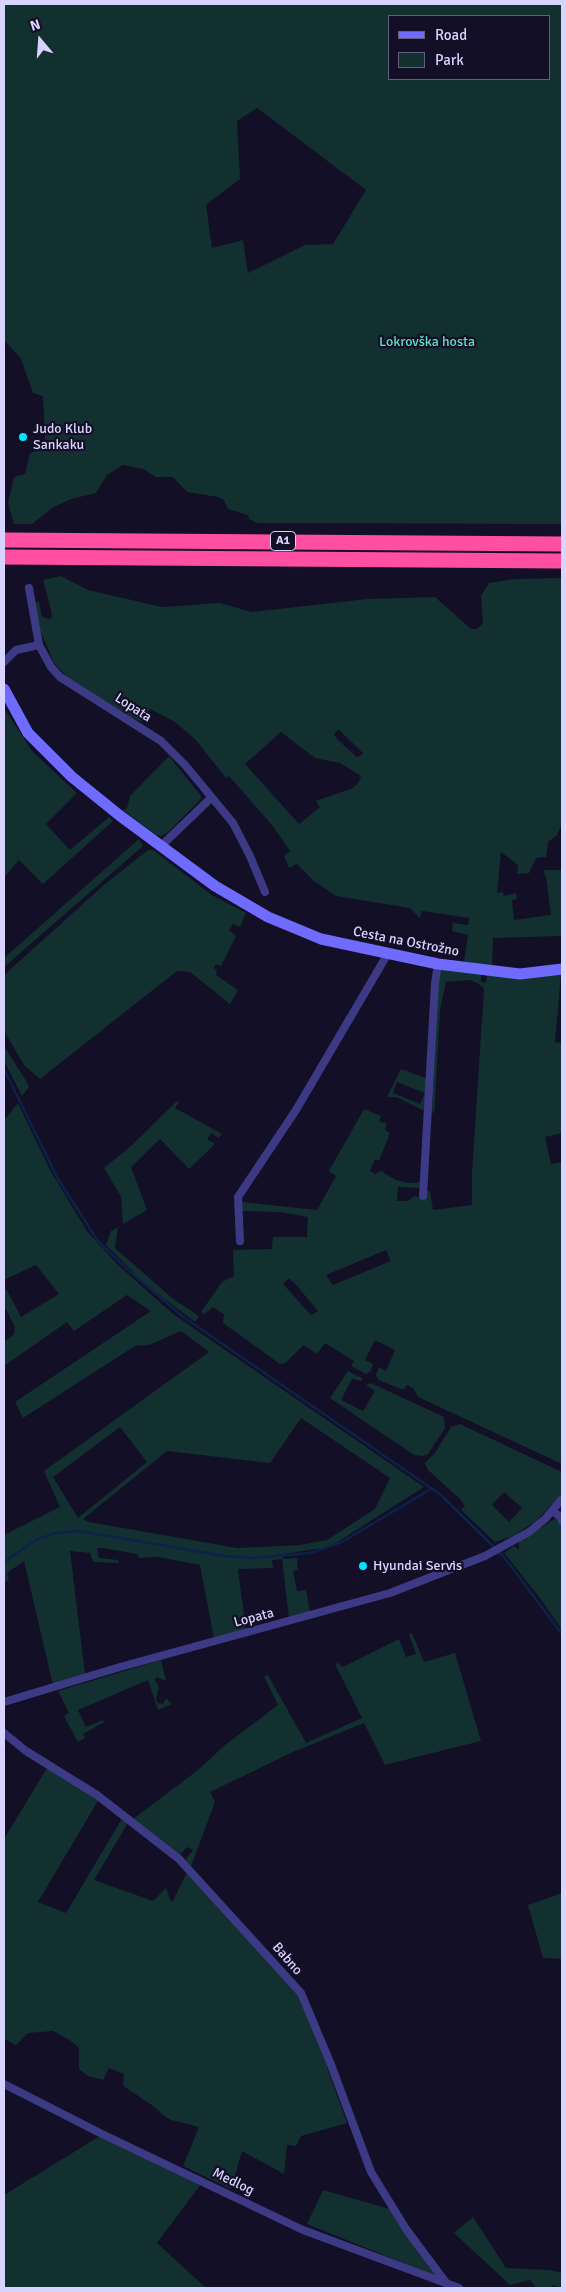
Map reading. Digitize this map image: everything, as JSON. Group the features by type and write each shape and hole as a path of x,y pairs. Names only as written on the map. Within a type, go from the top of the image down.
{"highway":[{"name":"A1","path":"4,540 562,544"},
{"name":"A1","path":"4,557 562,560"}],"street":[{"name":"Lopata","path":"29,588 39,645 51,667 60,677 161,741 185,765 232,823 250,856 265,892"},
{"path":"4,662 16,650 39,645"},
{"name":"Cesta na Ostrožno","path":"4,689 28,733 72,777 162,846 250,908 321,939 387,955 438,964 520,974 562,969"},
{"path":"162,846 211,798"},
{"path":"240,1241 238,1197 296,1110 387,955"},
{"path":"423,1196 434,983 438,964"},
{"name":"Lopata","path":"4,1702 120,1666 381,1595 485,1556 529,1532 562,1499"},
{"path":"552,1511 561,1516 562,1521"},
{"name":"Babno","path":"4,1733 26,1751 105,1801 179,1858 300,1993 330,2062 371,2172 406,2228 447,2284"},
{"name":"Medlog","path":"4,2084 303,2230 459,2288"}],"green space":[{"name":"Lokrovška hosta","path":"4,4 562,4 562,524 257,523 249,519 248,515 228,509 224,500 218,497 187,492 173,477 156,477 143,469 123,465 107,475 96,493 71,499 52,508 32,524 14,524 8,503 14,477 25,474 30,453 44,448 45,436 43,396 33,393 21,359 4,340","holes":["257,108 366,190 333,244 305,245 248,273 243,240 212,248 206,205 240,179 237,121"]},
{"path":"61,576 88,590 162,607 220,603 252,612 367,599 435,597 471,629 476,629 483,622 481,596 489,583 515,579 562,578 562,823 557,835 548,842 546,857 536,858 529,873 517,874 518,865 501,852 497,893 503,892 504,896 516,893 517,899 512,900 514,920 551,915 546,877 543,870 562,870 562,936 493,938 492,965 464,962 468,935 452,931 453,923 468,925 469,918 422,911 420,918 410,908 336,896 314,881 297,864 289,868 284,856 290,851 272,825 229,776 226,778 195,739 175,722 150,709 142,722 133,718 70,680 54,663 40,630 33,602 39,602 42,617 50,619 52,617 43,580","holes":["338,729 363,753 362,755 357,757 339,741 334,735","281,732 315,758 340,763 361,776 359,782 353,788 316,801 320,807 299,824 245,764"]},
{"path":"4,708 32,751 77,793 46,824 70,850 109,817 113,821 43,884 19,860 4,878"},
{"path":"169,756 201,796 200,800 167,833 161,836 156,835 123,810 127,808 130,796"},
{"path":"139,839 143,846 4,967 4,958"},
{"path":"148,850 153,850 212,895 246,913 240,927 233,924 229,930 236,936 221,966 216,964 214,968 217,971 216,975 238,990 230,1004 190,972 177,971 40,1079 24,1065 4,1031 4,975 104,885"},
{"path":"439,967 481,974 481,982 486,983 487,975 561,974 555,1042 562,1043 562,1133 545,1137 551,1164 562,1162 562,1464 418,1397 413,1388 407,1385 403,1390 379,1380 376,1375 379,1367 386,1371 395,1350 375,1340 365,1360 373,1364 371,1371 366,1374 351,1366 354,1361 325,1343 317,1354 304,1345 285,1363 280,1364 223,1323 224,1314 213,1307 204,1314 201,1312 222,1282 234,1276 233,1250 272,1249 273,1237 307,1237 308,1217 280,1212 242,1211 242,1202 317,1210 336,1176 329,1171 364,1109 381,1116 379,1122 387,1123 385,1130 390,1133 379,1161 375,1159 370,1171 375,1174 381,1171 396,1180 410,1183 421,1182 419,1188 398,1187 397,1201 408,1201 414,1196 425,1199 425,1191 430,1191 433,1210 472,1205 472,1173 484,989 479,984 470,980 446,982 440,1010 434,1115 432,1109","holes":["386,1250 391,1261 333,1285 326,1275","289,1278 297,1286 318,1311 311,1315 283,1284"]},
{"path":"4,1046 28,1084 29,1087 22,1096 4,1061"},
{"path":"401,1069 428,1079 425,1111 396,1097 387,1097","holes":["397,1082 425,1093 420,1104 393,1093"]},
{"path":"177,1101 179,1102 175,1108 222,1134 219,1138 211,1133 207,1139 215,1144 189,1169 160,1139 131,1167 147,1210 123,1224 121,1197 104,1168 131,1146"},
{"path":"18,1103 50,1170 87,1231 118,1265 173,1314 424,1487 336,1543 322,1548 283,1554 283,1559 297,1558 298,1570 293,1571 297,1591 306,1590 310,1613 289,1618 282,1559 272,1560 273,1568 238,1569 246,1630 214,1638 200,1565 158,1557 139,1558 137,1554 103,1548 97,1548 99,1558 118,1560 119,1563 93,1562 90,1553 70,1551 85,1674 53,1685 24,1561 7,1573 9,1580 4,1582 4,1535 60,1507 44,1471 209,1352 181,1331 149,1345 135,1346 23,1418 15,1402 151,1311 127,1295 74,1331 67,1322 4,1366 4,1342 14,1334 15,1327 4,1306 4,1285 21,1317 59,1294 36,1265 4,1280 4,1120","holes":["301,1418 390,1478 375,1509 327,1540 300,1545 237,1548 89,1522 83,1519 167,1451 270,1463","120,1427 147,1462 78,1518 53,1477"]},
{"path":"118,1227 115,1248 172,1298 199,1316 195,1322 145,1284 106,1245 111,1231"},
{"path":"348,1371 362,1378 362,1381 352,1379 341,1400 363,1411 375,1391 366,1385 371,1383 444,1417 445,1428 428,1454 423,1456 414,1455 330,1398"},
{"path":"460,1424 562,1472 562,1492 559,1497 536,1521 513,1536 495,1542 461,1510 465,1506 460,1499 428,1470 425,1463 435,1453 451,1427","holes":["504,1492 522,1508 509,1522 492,1505"]},
{"path":"556,1518 559,1519 562,1528 562,1630 540,1598 504,1553 514,1546 519,1550 519,1542"},
{"path":"412,1633 424,1662 455,1653 481,1741 385,1765 364,1723 293,1752 210,1792 215,1802 190,1869 186,1859 193,1850 187,1847 180,1855 176,1854 133,1819 198,1770 225,1745 278,1705 264,1676 268,1675 306,1743 362,1718 335,1664 338,1663 343,1667 399,1639 406,1657 416,1654 409,1634"},
{"path":"161,1660 166,1681 156,1677 155,1680 159,1687 156,1699 158,1703 163,1704 166,1698 172,1704 158,1710 148,1680 78,1710 86,1727 103,1720 104,1722 83,1734 85,1738 78,1742 64,1716 69,1713 58,1691"},
{"path":"47,1768 99,1799 38,1902 66,1913 123,1817 129,1821 94,1880 153,1901 166,1888 171,1901 173,1901 187,1872 298,1993 329,2065 327,2067 347,2123 301,2136 296,2146 287,2145 284,2174 242,2151 231,2189 183,2166 199,2127 171,2120 163,2115 125,2087 123,2084 124,2074 109,2068 103,2080 88,2076 79,2069 79,2048 53,2031 28,2033 16,2045 4,2039 4,1839"},
{"path":"562,1893 562,1959 543,1958 528,1905"},
{"path":"100,2136 201,2184 157,2243 206,2288 4,2288 4,2195"},
{"path":"323,2190 390,2209 434,2272 433,2275 307,2224"},
{"path":"473,2217 506,2268 550,2270 562,2273 562,2288 552,2285 552,2288 536,2288 530,2280 510,2285 454,2233"}],"waterway":[{"path":"4,1069 58,1179 98,1241 127,1269 182,1316 441,1495 504,1557 562,1634"},
{"path":"4,1562 38,1539 56,1533 80,1531 224,1556 252,1558 310,1553 342,1542 431,1489"}],"place":[{"name":"Judo Klub Sankaku","path":"23,437"},
{"name":"Hyundai Servis","path":"363,1566"}]}
